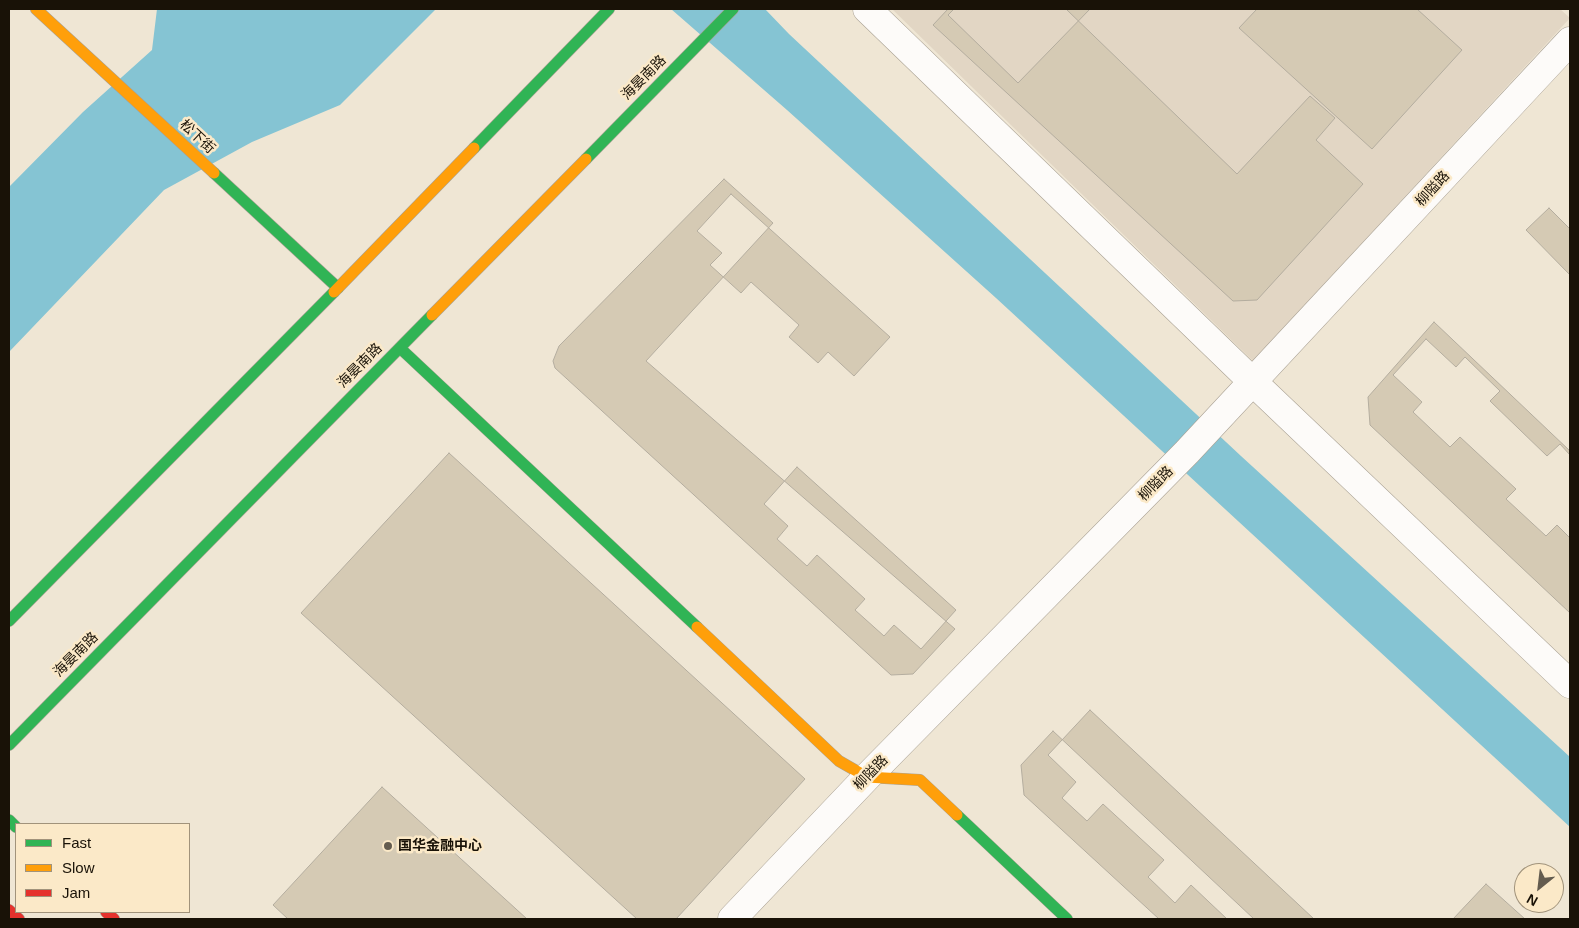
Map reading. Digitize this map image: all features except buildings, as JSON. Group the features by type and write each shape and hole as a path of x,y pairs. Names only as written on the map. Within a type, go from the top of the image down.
{"main road":[{"name":"松下街","path":"36,9 338,288"},
{"path":"9,621 338,288 609,9"},
{"name":"海晏南路","path":"9,745 733,9"},
{"path":"400,348 839,761 867,777 920,780 1067,919"},
{"path":"9,910 19,919"}],"street":[{"path":"867,9 1253,382 1570,684"},
{"name":"柳隘路","path":"732,919 867,777 1188,452 1570,41"}],"shaded area":[{"path":"892,9 1560,9 1570,18 1253,361"}],"water":[{"path":"157,9 436,9 340,105 252,142 164,190 9,352 9,187 83,112 152,50"},
{"path":"671,9 765,9 789,34 1241,456 1570,757 1570,827 996,298 787,110"}],"traffic: fast":[{"path":"474,148 609,9"},
{"path":"586,159 733,9"},
{"path":"214,173 338,288"},
{"path":"9,621 334,292"},
{"path":"9,745 432,315"},
{"path":"400,348 697,627"},
{"path":"957,815 1067,919"},
{"path":"9,820 15,826"}],"traffic: slow":[{"path":"36,9 214,173"},
{"path":"334,292 474,148"},
{"path":"432,315 586,159"},
{"path":"697,627 839,761 867,777 920,780 957,815"}],"traffic: jam":[{"path":"9,910 19,919"},
{"path":"107,913 114,919"}],"place":[{"name":"国华金融中心","path":"388,846"}]}
